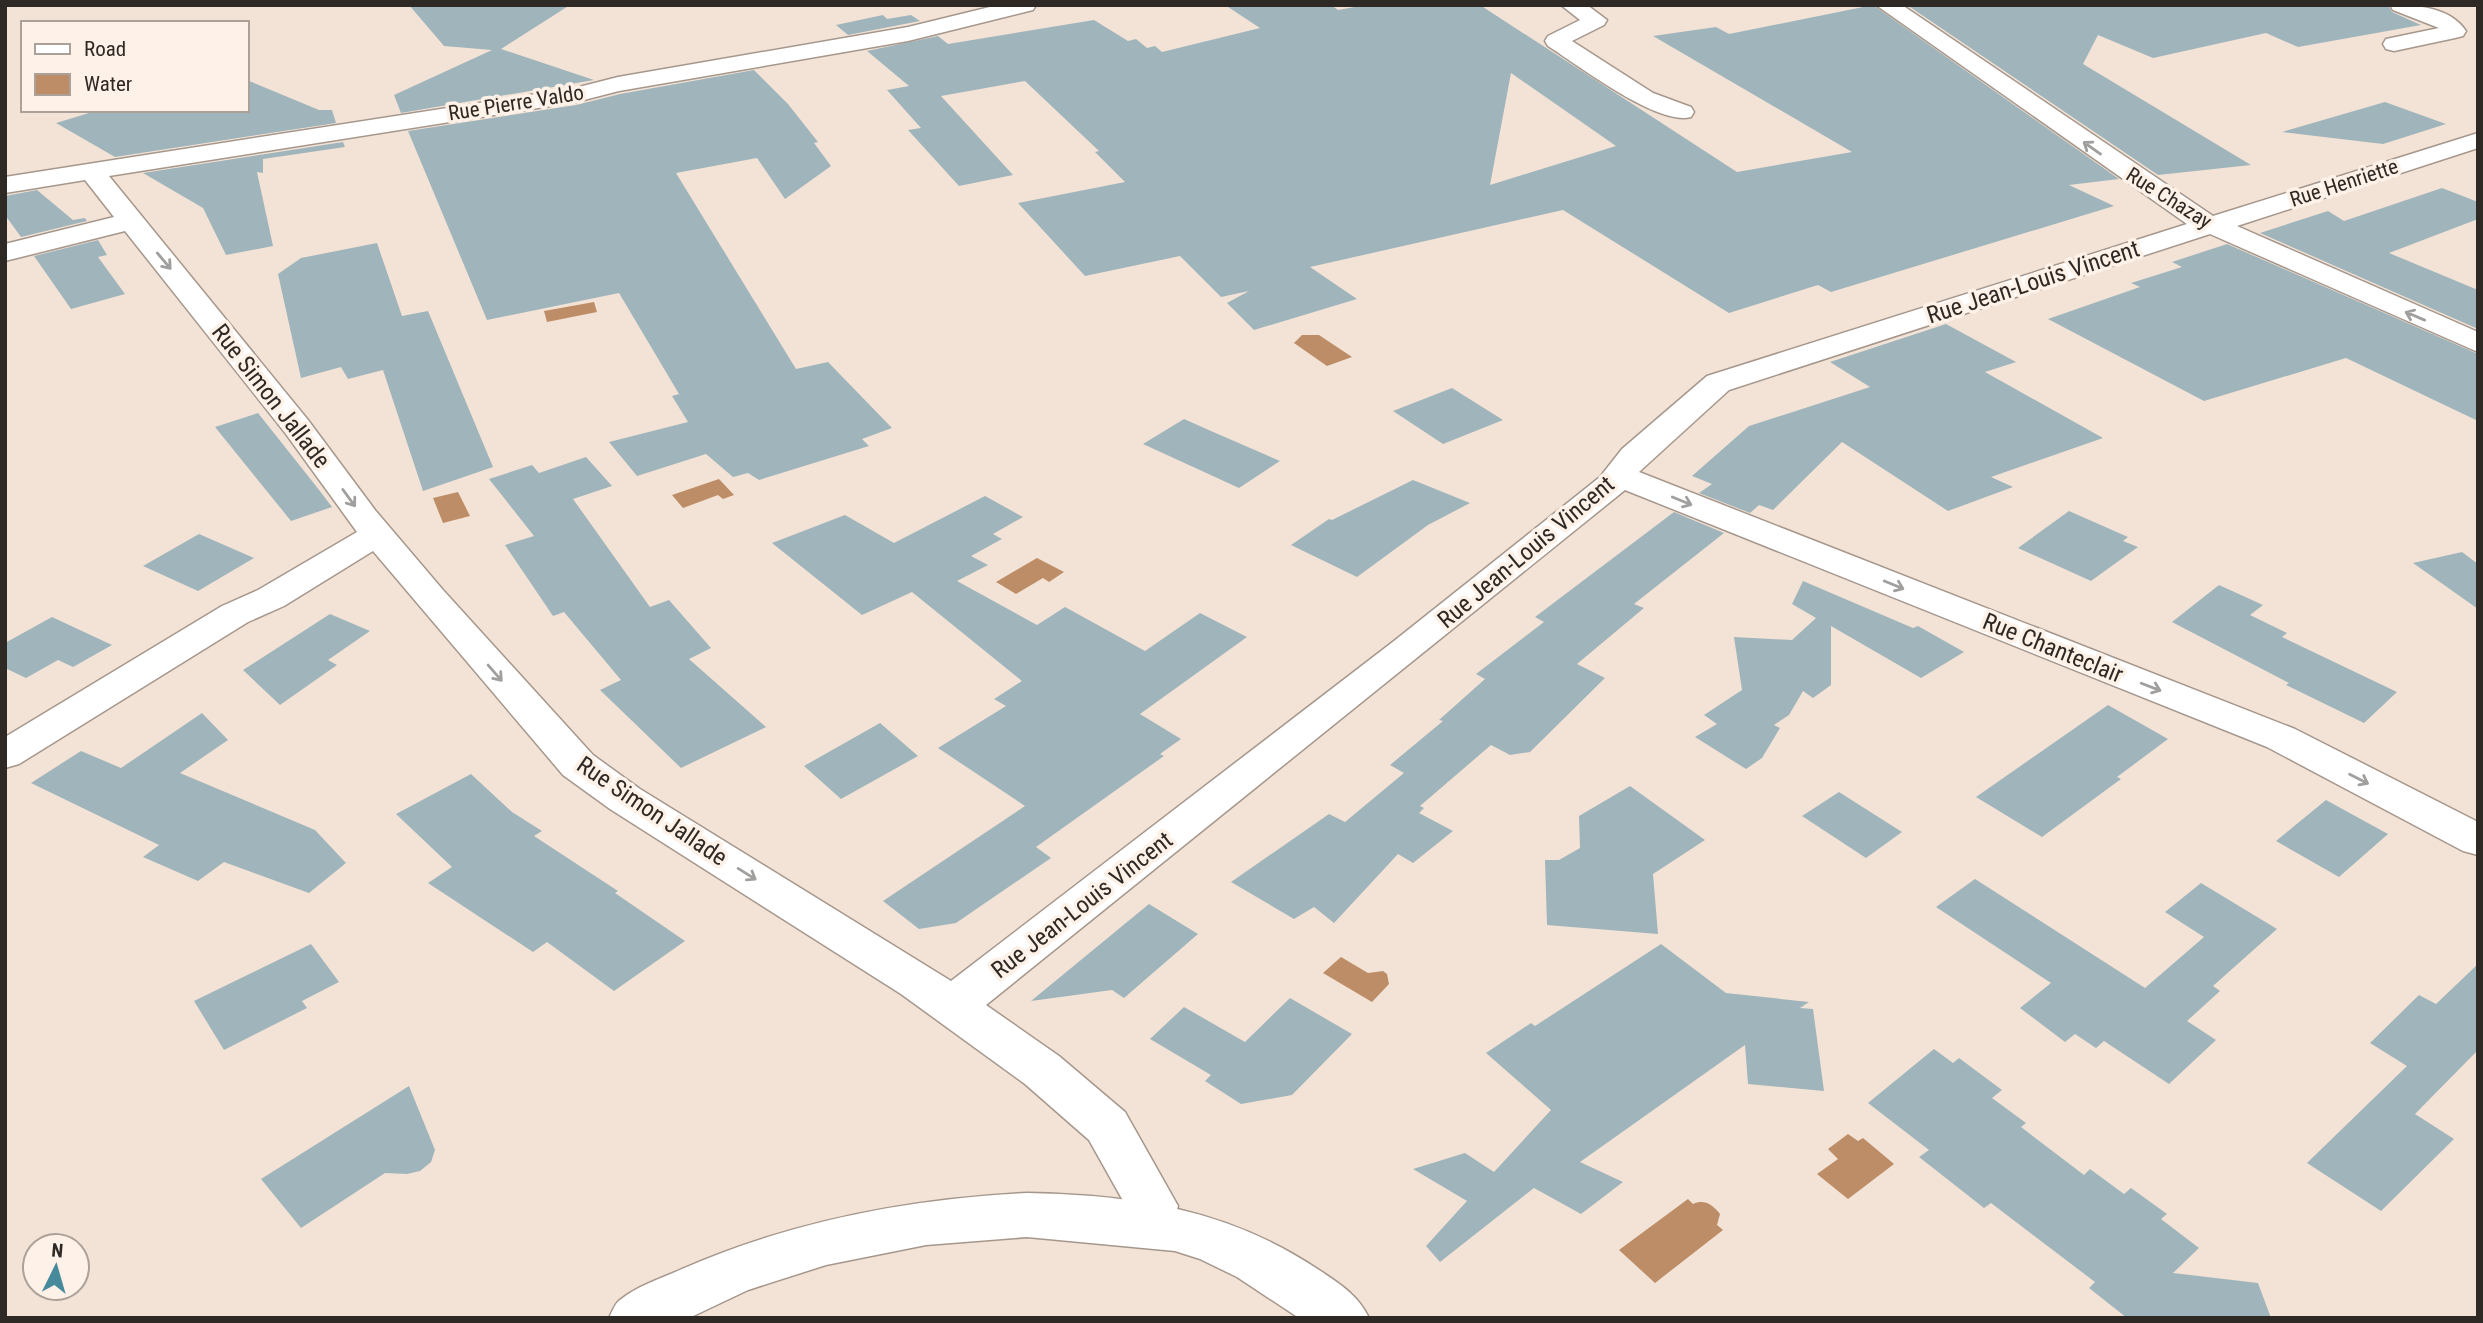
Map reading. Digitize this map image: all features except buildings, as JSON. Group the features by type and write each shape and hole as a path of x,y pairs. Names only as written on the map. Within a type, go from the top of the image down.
{"street":[{"name":"Rue Pierre Valdo","path":"5,185 576,95 629,82 908,34 1024,5"},
{"path":"1572,5 1596,20 1556,41 1645,98 1682,112"},
{"name":"Rue Chazay","path":"1887,5 2172,203 2210,225 2478,343"},
{"path":"2394,44 2455,30 2452,25 2401,5"},
{"name":"Rue Henriette","path":"2210,225 2478,140"},
{"name":"Rue Simon Jallade","path":"90,170 297,427 379,537 512,693 578,765 625,799 906,974 1042,1070 1107,1126 1152,1206 1147,1225"},
{"path":"5,253 130,221"},
{"name":"Rue Jean-Louis Vincent","path":"952,1006 1408,649 1612,484 1634,456 1718,383 2210,225"},
{"name":"Rue Chanteclair","path":"1619,476 2281,738 2478,840"},
{"path":"5,755 235,614 271,598 365,541 379,537"},
{"path":"637,1318 673,1297 740,1268 854,1234 947,1220 1029,1215 1147,1225 1178,1230 1221,1244 1304,1287 1341,1318"}],"water":[{"path":"594,302 597,312 547,322 544,311"},
{"path":"1302,335 1319,335 1352,357 1327,366 1294,343"},
{"path":"719,479 734,495 723,499 718,495 683,508 672,495"},
{"path":"458,492 470,516 443,523 433,498"},
{"path":"1037,558 1064,572 1049,582 1043,578 1016,594 996,582"},
{"path":"1341,957 1368,973 1383,971 1387,974 1389,984 1372,1002 1323,973"},
{"path":"1848,1134 1858,1141 1863,1138 1894,1164 1848,1199 1817,1174 1838,1159 1828,1149"},
{"path":"1688,1199 1693,1204 1704,1202 1714,1208 1720,1214 1717,1225 1723,1230 1655,1283 1619,1250"}]}
